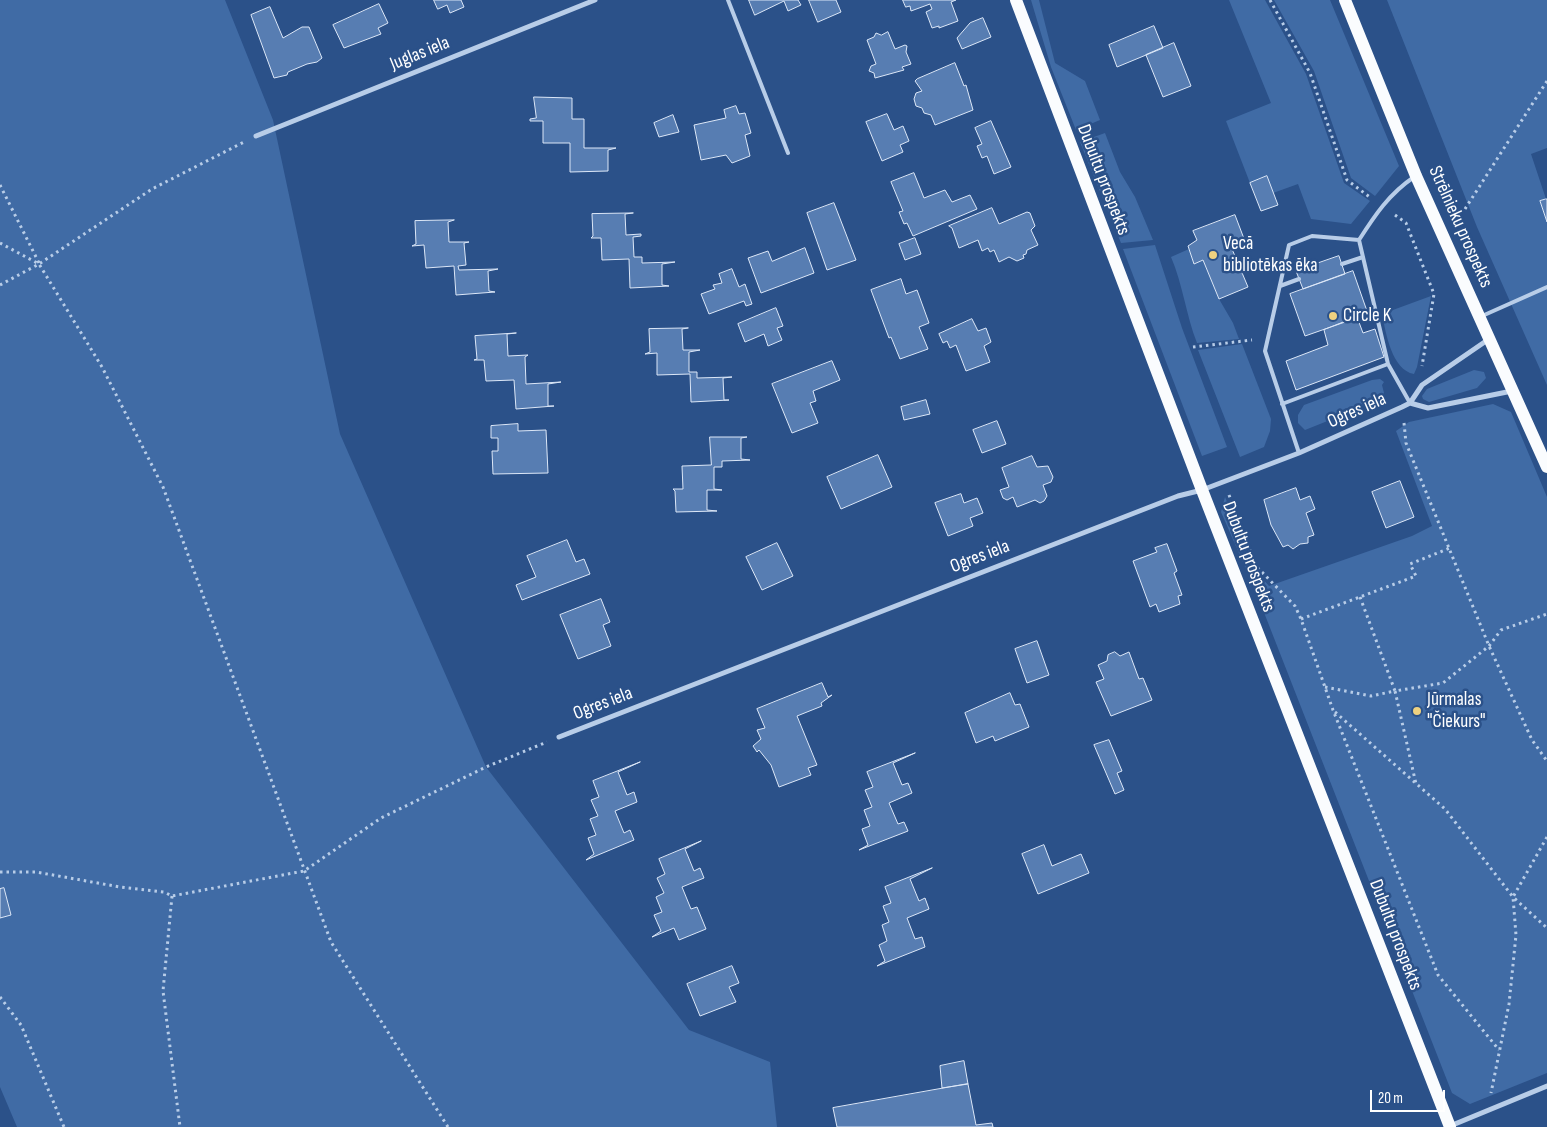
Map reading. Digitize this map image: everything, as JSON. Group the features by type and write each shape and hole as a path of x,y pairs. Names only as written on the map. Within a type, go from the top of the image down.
{"main road":[{"name":"Dubultu prospekts","path":"1016,0 1202,490 1450,1127"},
{"name":"Strēlnieku prospekts","path":"1345,0 1416,176 1547,467"}],"street":[{"name":"Juglas iela","path":"256,136 595,0"},
{"name":"Ogres iela","path":"559,737 1178,496 1202,490 1299,453 1410,403 1422,385 1490,338"},
{"name":"Ogres iela","path":"1410,403 1428,408 1514,391"},
{"path":"1450,1127 1547,1086"}],"lane":[{"path":"728,0 788,153"},
{"path":"1410,403 1388,364 1359,240 1386,200 1396,189 1416,176"},
{"path":"1299,453 1265,351 1289,245 1312,236 1359,240"},
{"path":"1342,264 1363,257"},
{"path":"1280,286 1299,279"},
{"path":"1480,317 1547,288"},
{"path":"1282,404 1388,364"}],"path":[{"path":"1466,209 1547,81"},
{"path":"0,285 39,264 152,189 256,136"},
{"path":"0,185 39,264 102,367 163,487 331,942 448,1127"},
{"path":"0,243 39,264"},
{"path":"1193,347 1268,339"},
{"path":"1402,407 1406,443 1489,646 1532,740 1547,761"},
{"path":"1224,482 1256,566 1295,606 1301,619 1324,687 1438,975 1499,1050"},
{"path":"1301,619 1416,576 1410,564 1450,548"},
{"path":"1360,597 1395,691 1416,784"},
{"path":"1324,687 1371,696 1443,683 1489,646 1501,630 1547,614"},
{"path":"1333,710 1445,810 1513,897 1547,928"},
{"path":"0,872 36,872 120,887 164,892 172,896 304,871 382,818 486,767 559,737"},
{"path":"1495,1108 1491,1092 1509,1004 1516,935 1513,897 1547,838"},
{"path":"172,896 163,991 180,1127"},
{"path":"0,997 21,1025 64,1127"}],"shaded area":[{"path":"0,0 225,0 273,120 340,434 486,767 689,1030 770,1062 777,1127 17,1127 0,1087"},
{"path":"1031,0 1039,0 1055,63 1085,81 1100,120 1076,130 1051,67"},
{"path":"1229,0 1265,0 1306,74 1344,183 1370,201 1351,224 1311,219 1298,184 1273,193 1267,176 1250,183 1226,121 1271,103"},
{"path":"1274,0 1330,0 1399,166 1375,196 1351,178 1314,71"},
{"path":"1387,0 1547,0 1547,148 1531,154 1546,199 1540,201 1547,222 1547,385 1477,227"},
{"path":"1105,133 1120,172 1135,197 1153,240 1121,243 1080,142"},
{"path":"1155,245 1182,328 1227,447 1202,456 1123,249"},
{"path":"1189,249 1194,264 1203,260 1219,299 1233,323 1239,339 1197,343 1179,278 1171,257"},
{"path":"1431,296 1414,374 1406,371 1395,359 1388,341 1382,314"},
{"path":"1242,344 1271,419 1270,431 1264,447 1240,457 1198,350"},
{"path":"1474,370 1484,372 1486,378 1477,388 1429,402 1423,399 1422,396 1427,389"},
{"path":"1380,379 1384,382 1382,385 1384,393 1380,400 1305,430 1298,423 1298,415 1304,405 1372,380"},
{"path":"1493,404 1511,412 1547,497 1547,1073 1470,1104 1452,1093 1256,592 1221,512 1225,497 1254,569 1269,586 1412,536 1432,526 1396,431 1409,422"}],"building":[{"path":"434,0 461,0 464,7 450,13 447,5 438,9"},
{"path":"749,0 798,0 801,5 788,11 784,1 755,15"},
{"path":"809,0 836,0 841,12 818,22"},
{"path":"903,0 956,0 951,2 958,21 939,28 939,26 932,28 926,12 932,9 930,4 911,11 910,6 906,7"},
{"path":"379,4 388,23 378,28 381,34 344,48 333,25"},
{"path":"270,7 283,38 302,27 309,27 322,58 317,62 288,72 287,75 274,78 251,15"},
{"path":"983,18 991,37 962,49 957,38 970,23"},
{"path":"1154,26 1163,48 1117,67 1109,45"},
{"path":"888,32 895,49 907,46 906,52 911,64 902,67 904,70 875,78 874,73 869,71 871,66 876,64 867,40 874,37 876,33 881,35"},
{"path":"1174,43 1191,86 1163,97 1146,55"},
{"path":"955,63 964,86 966,85 973,110 935,125 931,115 924,113 922,108 916,106 914,99 916,93 922,91 915,81"},
{"path":"534,97 572,98 572,119 584,119 584,148 616,148 608,150 608,171 570,172 570,143 543,143 543,121 530,121 530,119 536,118"},
{"path":"736,106 739,114 745,113 751,133 745,135 750,156 732,163 726,155 701,160 694,125 726,118 724,110"},
{"path":"887,114 894,130 903,126 909,141 900,145 903,152 882,161 866,122"},
{"path":"673,115 679,132 659,137 654,123"},
{"path":"991,121 1011,167 994,174 987,156 982,158 977,146 982,144 975,128"},
{"path":"914,173 924,198 945,190 952,202 970,195 977,209 913,236 907,223 904,224 899,212 903,211 891,182"},
{"path":"1267,176 1278,205 1261,211 1250,183"},
{"path":"1547,199 1547,222 1540,201"},
{"path":"834,203 856,260 827,270 807,213"},
{"path":"992,208 999,224 1027,212 1030,213 1035,226 1031,230 1038,245 1027,250 1026,254 1023,255 1024,258 1017,261 1009,257 999,262 994,250 990,252 988,248 982,251 978,240 959,248 952,228 949,226"},
{"path":"633,213 625,214 626,235 641,234 641,236 633,237 634,257 642,257 642,263 675,262 662,264 662,285 669,286 630,288 629,259 602,260 601,238 591,238 593,236 592,214"},
{"name":"Vecā bibliotēkas ēka","path":"1235,215 1246,244 1232,249 1248,287 1219,299 1203,260 1194,264 1188,246 1197,240 1193,231"},
{"path":"454,220 448,222 449,242 469,242 464,243 466,265 458,266 459,270 498,269 488,271 489,291 495,292 456,295 454,266 426,268 424,245 412,246 416,244 415,221"},
{"path":"915,238 921,254 905,260 899,244"},
{"path":"805,248 814,273 761,293 748,258 768,251 772,261"},
{"path":"1339,256 1345,274 1303,289 1296,271"},
{"path":"732,269 739,287 745,284 752,304 746,306 744,301 709,314 701,294 715,289 713,285 722,283 719,274"},
{"path":"1353,271 1368,314 1305,336 1290,294"},
{"path":"901,279 906,294 917,290 929,323 919,327 928,349 900,359 891,337 889,338 871,290"},
{"path":"776,308 783,326 777,328 782,340 768,346 764,334 745,342 738,324"},
{"path":"1357,317 1363,333 1375,329 1384,357 1296,390 1286,361 1328,345 1324,330"},
{"path":"972,319 978,331 986,328 991,342 984,346 990,362 966,371 956,345 950,348 947,341 943,343 939,334"},
{"path":"688,328 682,329 683,350 700,350 689,352 689,372 697,372 697,378 732,377 723,378 724,400 729,400 691,402 690,374 657,375 657,353 645,354 650,352 649,329"},
{"path":"516,333 507,334 508,356 528,355 525,357 526,384 561,382 548,384 548,406 554,406 516,409 514,380 486,381 484,360 474,360 477,359 475,336"},
{"path":"832,361 840,380 813,391 816,401 810,403 818,423 792,433 772,384"},
{"path":"926,400 930,414 904,420 901,407"},
{"path":"997,421 1006,444 982,453 973,430"},
{"path":"518,424 518,431 546,430 548,473 493,474 492,451 498,451 498,438 491,438 491,426"},
{"path":"710,437 747,437 741,438 741,459 750,460 722,461 722,467 714,467 714,489 722,490 707,490 707,510 717,511 676,512 675,491 673,489 683,489 682,466 711,465"},
{"path":"878,455 892,487 841,509 827,477"},
{"path":"1032,456 1037,467 1048,466 1053,477 1051,482 1043,485 1047,496 1044,501 1040,503 1035,500 1017,507 1013,497 1007,500 1003,498 1000,490 1009,487 1002,468"},
{"path":"1400,481 1414,517 1386,528 1372,492"},
{"path":"1296,488 1300,500 1310,496 1315,509 1306,513 1314,535 1308,537 1308,543 1300,544 1293,549 1288,545 1283,547 1271,525 1264,500"},
{"path":"961,494 964,503 977,498 983,513 970,518 973,526 948,536 935,503"},
{"path":"567,540 576,562 584,559 590,574 522,600 516,585 536,577 527,556"},
{"path":"777,543 793,576 762,590 746,557"},
{"path":"1167,544 1177,571 1174,573 1182,595 1178,596 1180,604 1159,612 1156,604 1150,607 1133,561 1157,552 1155,548"},
{"path":"601,599 610,622 603,625 611,646 578,659 560,615"},
{"path":"1037,641 1049,675 1027,683 1015,649"},
{"path":"1115,652 1120,656 1129,652 1139,679 1143,678 1152,700 1111,716 1096,682 1104,679 1098,665 1107,661 1108,655"},
{"path":"822,683 828,697 832,695 821,703 822,706 797,716 817,765 808,768 811,775 779,787 771,765 759,750 757,752 753,746 761,739 757,730 765,728 757,709"},
{"path":"1010,693 1015,705 1020,704 1029,727 995,741 993,736 976,743 965,713"},
{"path":"1109,740 1122,771 1117,773 1124,790 1115,794 1094,745"},
{"path":"915,753 893,763 902,785 908,783 912,793 889,803 898,824 904,822 908,831 859,850 868,845 862,829 870,826 864,810 872,807 865,790 873,787 867,772"},
{"path":"640,762 618,772 627,795 634,792 637,802 615,811 624,833 630,830 634,840 586,860 594,854 588,838 596,835 590,819 598,816 591,800 599,797 593,781"},
{"path":"701,841 685,849 694,871 700,868 704,878 682,887 691,909 697,907 706,929 679,940 674,928 652,937 661,931 654,915 662,912 656,897 664,893 657,878 665,874 659,859"},
{"path":"1044,845 1052,866 1081,854 1089,873 1038,894 1022,854"},
{"path":"932,868 910,879 919,901 925,898 929,909 907,918 915,939 922,937 925,947 877,966 885,961 879,945 887,941 882,925 889,922 883,906 891,903 885,887"},
{"path":"4,888 11,915 0,918 0,889"},
{"path":"732,966 739,983 729,987 736,1002 700,1016 687,984"},
{"path":"964,1061 968,1084 942,1088 940,1066"},
{"path":"968,1084 976,1125 992,1123 993,1127 837,1127 833,1108"}],"place":[{"name":"Vecā bibliotēkas ēka","path":"1213,255"},
{"name":"Circle K","path":"1333,316"},
{"name":"Jūrmalas \"Čiekurs\"","path":"1417,711"}]}
